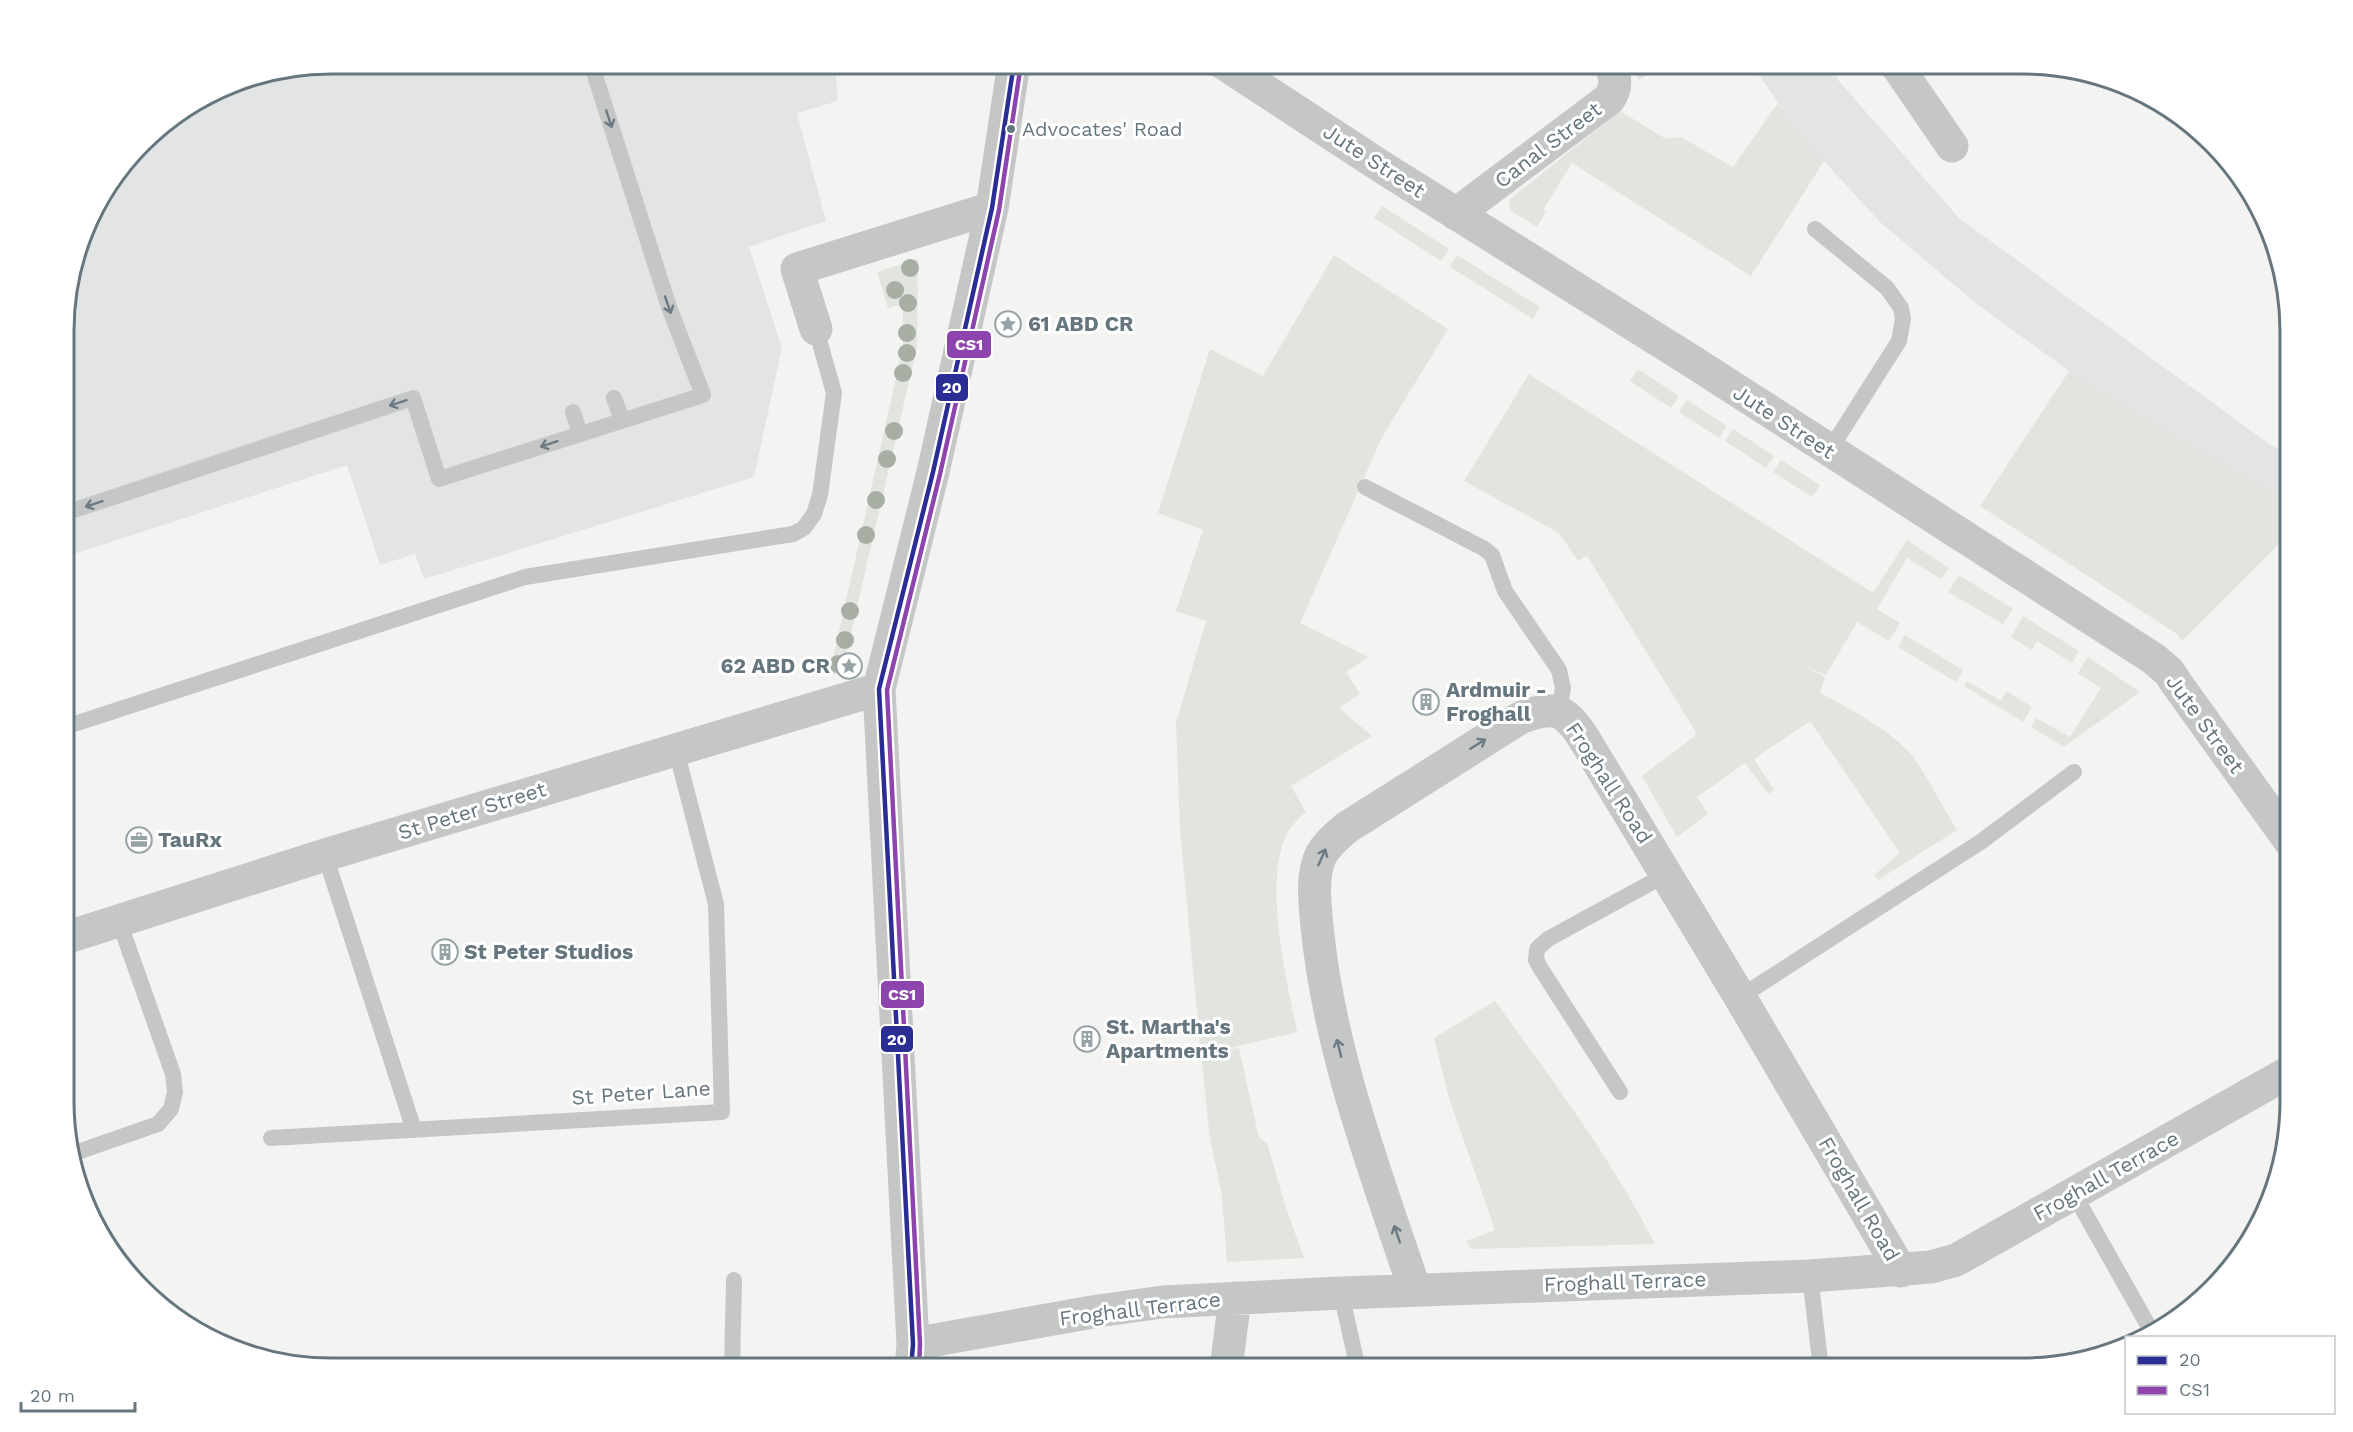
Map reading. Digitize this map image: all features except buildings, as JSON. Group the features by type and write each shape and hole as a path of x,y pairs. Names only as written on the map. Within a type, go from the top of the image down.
{"street":[{"path":"912,1356 879,689 933,472 992,208 1012,74"},
{"name":"Jute Street","path":"1248,74 1456,214 2154,659 2169,672 2280,827"},
{"name":"Canal Street","path":"1456,214 1609,99 1616,80 1614,74"},
{"path":"1903,74 1952,146"},
{"path":"816,329 797,269 992,208"},
{"name":"St Peter Street","path":"74,935 325,855 879,689"},
{"name":"Froghall Road","path":"1415,1290 1357,1113 1340,1052 1320,954 1315,906 1316,876 1321,855 1332,840 1346,828 1520,718 1541,710 1559,711 1573,722 1584,737 1901,1270"},
{"name":"Froghall Terrace","path":"912,1356 1098,1311 1163,1302 1415,1290 1810,1276 1931,1268 1956,1260 2280,1077"},
{"path":"1227,1358 1235,1298"}],"lane":[{"path":"74,510 413,398 439,479 703,394 669,307 595,74"},
{"path":"1815,229 1887,288 1901,308 1904,319 1899,341 1829,451"},
{"path":"74,724 525,577 793,534 804,528 814,514 820,495 834,393 816,329"},
{"path":"615,398 622,420"},
{"path":"573,412 580,434"},
{"path":"1365,487 1483,548 1492,555 1505,591 1559,670 1563,688 1559,711"},
{"name":"St Peter Lane","path":"272,1138 722,1112 716,904 676,750"},
{"path":"1740,997 1982,841 2074,772"},
{"path":"325,855 414,1130"},
{"path":"1620,1092 1541,969 1536,960 1538,948 1548,939 1667,874"},
{"path":"78,1152 158,1124 171,1109 175,1092 173,1074 119,921"},
{"path":"2074,1194 2148,1325"},
{"path":"1810,1276 1820,1358"},
{"path":"732,1358 734,1280"},
{"path":"1341,1293 1356,1358"}],"shaded area":[{"path":"314,74 836,74 838,101 797,113 826,221 749,247 782,348 754,477 424,579 415,554 380,565 347,465 74,554 74,314 78,280 93,232 108,202 137,161 161,137 202,108 232,93 280,78"},
{"path":"1637,74 1647,74 1639,80"},
{"path":"1758,74 1835,74 1959,218 2280,450 2280,497 2069,371 1978,305 1880,222 1809,145"},
{"path":"1778,103 1809,145 1824,161 1751,276 1572,163 1543,210 1546,212 1537,227 1511,211 1509,200 1620,111 1666,139 1681,137 1733,167"},
{"path":"1382,206 1449,249 1441,261 1374,218"},
{"path":"1334,255 1448,329 1382,437 1300,623 1368,657 1346,672 1360,694 1339,708 1372,736 1291,786 1306,812 1288,832 1281,852 1277,876 1277,902 1283,959 1297,1032 1218,1051 1239,1048 1259,1138 1267,1143 1285,1205 1304,1258 1227,1262 1222,1196 1210,1139 1201,1055 1180,830 1176,723 1206,621 1176,611 1203,530 1158,513 1210,349 1263,376"},
{"path":"1457,255 1540,307 1533,319 1450,267"},
{"path":"918,259 917,347 842,672 829,676 903,347 903,304 888,308 877,272"},
{"path":"1638,369 1679,396 1671,408 1630,381"},
{"path":"2069,371 2280,497 2280,543 2182,641 2177,634 1980,506"},
{"path":"1529,374 1873,593 1907,540 1949,568 1941,579 1907,558 1877,609 1900,623 1889,641 1857,622 1826,675 1807,667 1825,677 1820,693 1886,731 1908,751 1917,762 1957,830 1878,880 1874,875 1900,853 1810,721 1754,759 1774,790 1768,794 1745,763 1697,797 1708,814 1677,837 1642,776 1695,736 1696,732 1587,556 1578,561 1559,533 1464,481"},
{"path":"1687,400 1727,426 1719,438 1679,412"},
{"path":"1733,429 1774,456 1766,468 1725,441"},
{"path":"1781,460 1820,485 1812,497 1773,472"},
{"path":"1959,575 2013,609 2003,624 1948,592"},
{"path":"2023,616 2079,651 2072,663 2037,641 2032,650 2011,637"},
{"path":"1905,635 1963,670 1956,682 1898,647"},
{"path":"2088,657 2140,692 2064,747 2031,727 2036,718 2070,737 2101,688 2078,673"},
{"path":"1967,681 2001,701 2006,691 2032,707 2023,722 1964,686"},
{"path":"1495,1001 1600,1150 1655,1244 1471,1249 1466,1241 1495,1230 1449,1098 1434,1038"}],"transit line":[{"name":"20","path":"912,1358 913,1344 879,689 933,472 992,208 1012,74"},
{"name":"CS1","path":"919,1358 887,690 940,474 999,210 1019,74"}],"place":[{"name":"Advocates' Road","path":"1011,129"},
{"name":"61 ABD CR","path":"1008,324"},
{"name":"62 ABD CR","path":"849,666"},
{"name":"Ardmuir - Froghall","path":"1426,702"},
{"name":"TauRx","path":"139,840"},
{"name":"St Peter Studios","path":"445,952"},
{"name":"St. Martha's Apartments","path":"1087,1039"}]}
